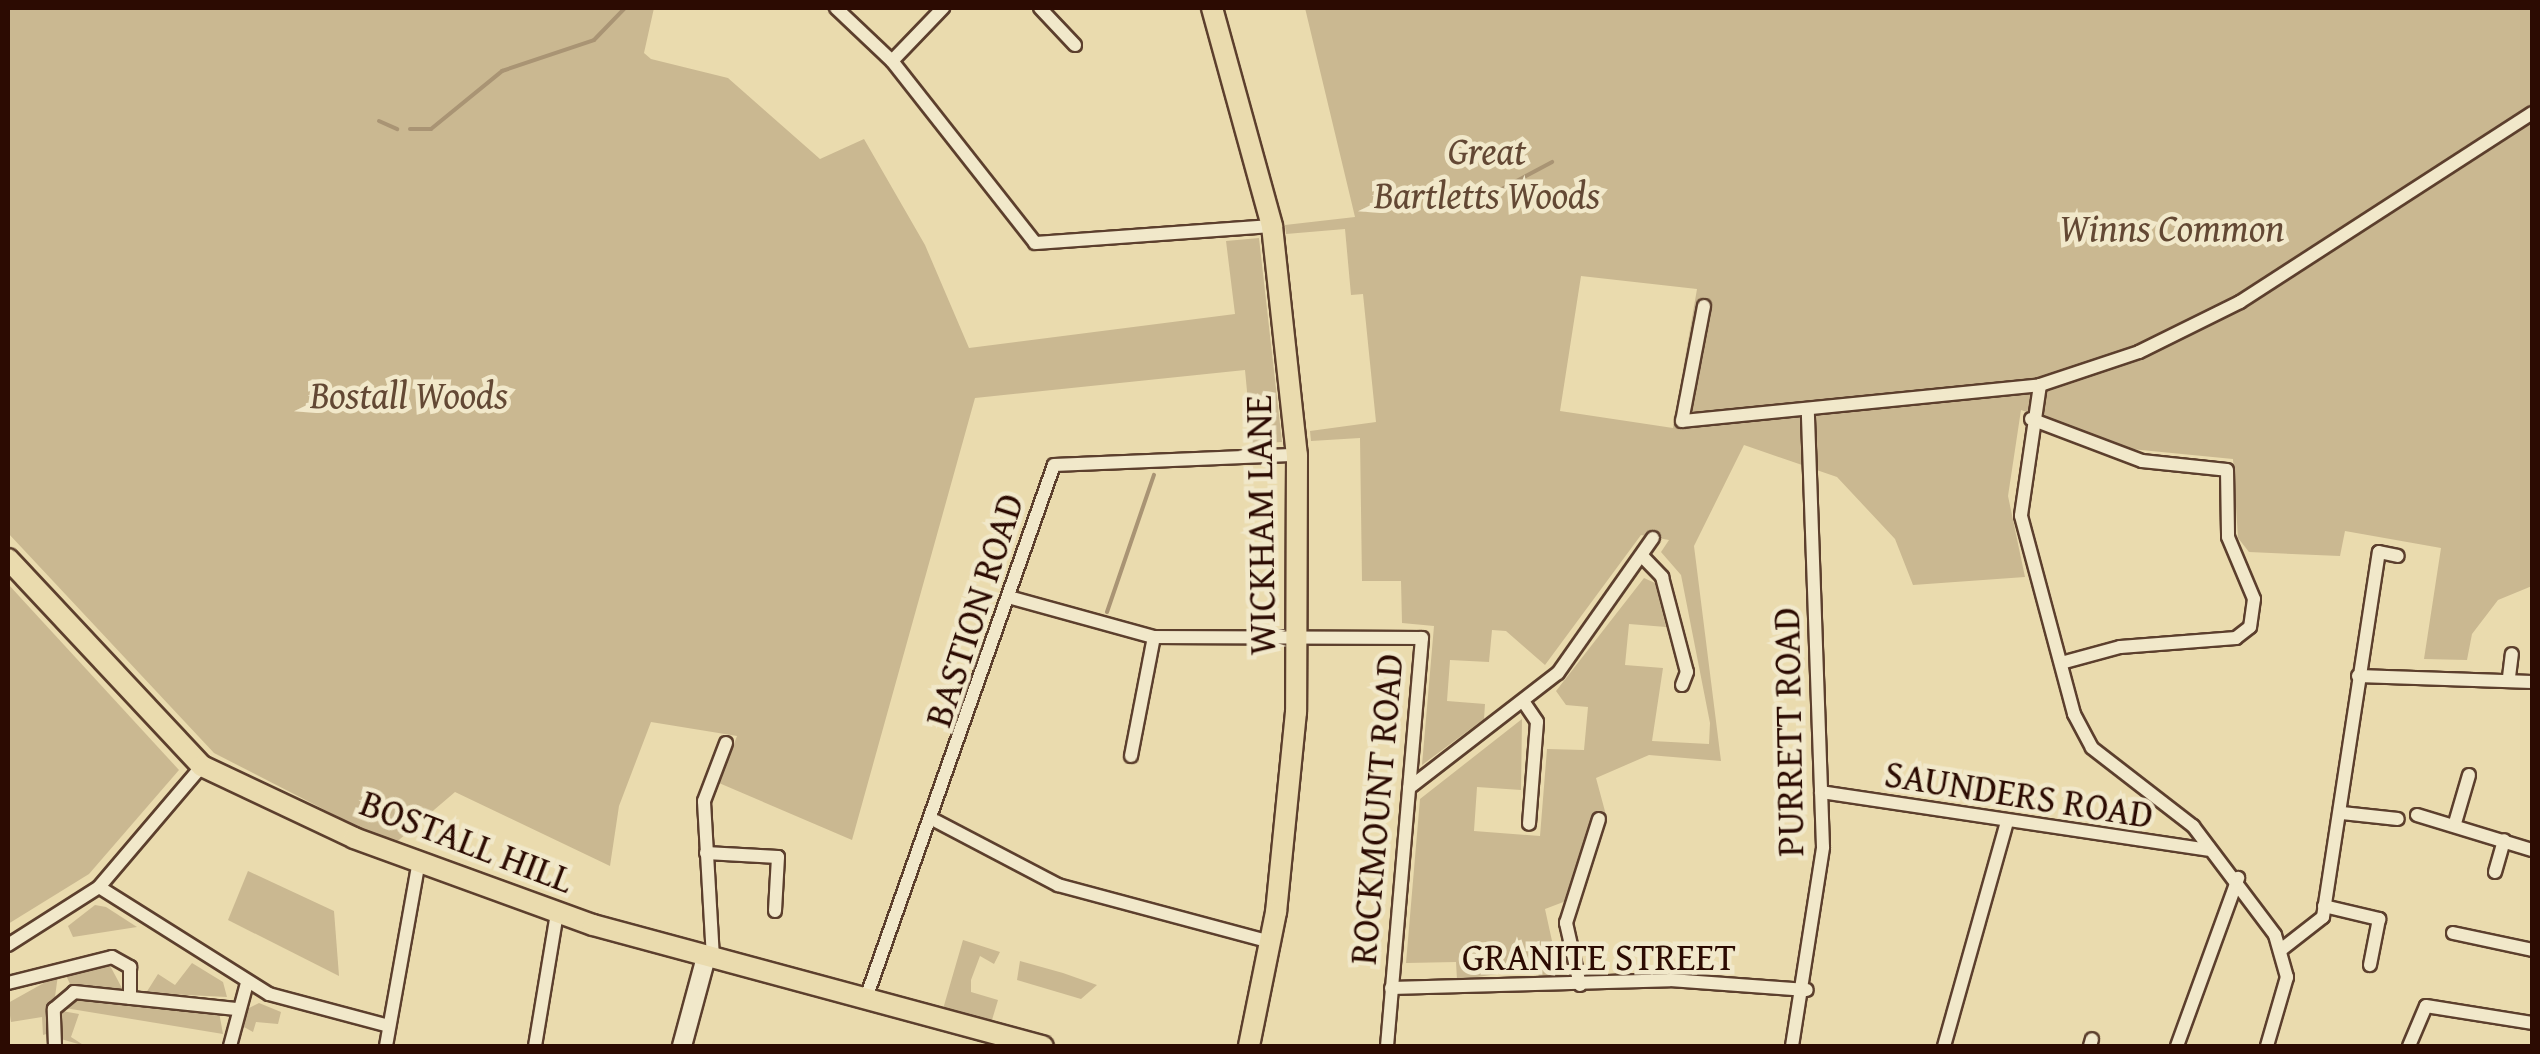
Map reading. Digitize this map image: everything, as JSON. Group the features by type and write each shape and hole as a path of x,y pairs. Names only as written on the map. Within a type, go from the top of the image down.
{"main road":[{"name":"WICKHAM LANE","path":"1212,8 1272,226 1297,455 1301,639 1272,942 1248,1046"},
{"name":"BOSTALL HILL","path":"8,559 202,766 418,867 557,913 989,1039 1043,1046"},
{"path":"682,1046 709,958"}],"street":[{"path":"836,8 892,61 1035,243 1272,226"},
{"path":"892,61 943,8"},
{"path":"1040,8 1074,45"},
{"path":"1704,306 1682,422 2040,386 2139,352 2240,302 2532,113"},
{"path":"2040,386 2032,419 2021,516 2060,664 2085,740 2193,826 2208,850 2238,878 2282,949 2287,977 2268,1046"},
{"name":"PURRETT ROAD","path":"1792,1046 1807,990 1821,792 1808,412"},
{"path":"2032,419 2142,460 2228,470 2228,537 2254,599 2246,634 2120,647 2060,664"},
{"name":"BASTION ROAD","path":"865,1001 936,821 1054,465 1297,455"},
{"path":"1409,788 1558,674 1653,538"},
{"path":"2282,949 2318,927 2342,813 2361,620 2380,552 2398,556"},
{"path":"1643,557 1662,577 1687,672 1682,685"},
{"path":"1012,598 1154,636 1301,639"},
{"path":"1131,756 1154,636"},
{"name":"ROCKMOUNT ROAD","path":"1301,639 1422,638 1387,1046"},
{"path":"2510,677 2512,654"},
{"path":"2358,676 2510,677 2532,682"},
{"path":"1522,701 1537,722 1529,824"},
{"path":"709,958 704,802 726,744"},
{"path":"8,945 99,887 202,766"},
{"path":"2455,823 2469,776"},
{"name":"SAUNDERS ROAD","path":"1821,792 2208,850"},
{"path":"2342,813 2398,819"},
{"path":"2416,815 2455,823 2532,850"},
{"path":"1580,984 1566,923 1598,819"},
{"path":"936,821 1058,885 1272,942"},
{"path":"1944,1046 2007,822"},
{"path":"2496,872 2504,840"},
{"path":"706,852 778,857 775,911"},
{"path":"386,1046 418,867"},
{"path":"2177,1046 2238,878"},
{"path":"99,887 247,984 326,1016 389,1026"},
{"path":"2324,906 2379,918 2370,965"},
{"path":"535,1046 557,913"},
{"path":"2453,934 2532,950"},
{"path":"8,983 112,956 130,967 130,998"},
{"path":"230,1046 236,1009 247,984"},
{"name":"GRANITE STREET","path":"1391,988 1580,984 1807,990"},
{"path":"54,1046 64,994 236,1009"},
{"path":"2409,1046 2426,1006 2532,1023"}],"green space":[{"name":"Bostall Woods","path":"8,8 654,8 644,53 651,59 728,78 820,159 864,139 925,245 969,348 1235,314 1226,241 1259,238 1282,442 1252,444 1245,370 975,398 852,840 719,783 737,736 651,722 619,806 610,866 455,792 393,845 214,753 8,533"},
{"name":"Winns Common","path":"1305,8 2532,8 2532,586 2498,600 2472,634 2467,660 2424,659 2441,548 2345,531 2340,556 2249,552 2238,538 2233,459 2131,449 2021,410 2008,496 2025,577 1913,585 1895,539 1837,477 1744,445 1694,546 1721,761 1649,755 1596,778 1606,815 1593,816 1566,901 1545,909 1554,950 1574,969 1569,977 1539,979 1538,968 1457,980 1456,962 1406,963 1420,799 1522,719 1521,790 1477,787 1474,831 1540,836 1547,749 1584,750 1588,707 1566,705 1556,691 1644,578 1655,583 1666,627 1629,624 1625,665 1663,668 1652,741 1709,744 1710,723 1681,575 1661,552 1669,540 1641,535 1545,665 1506,631 1492,630 1489,662 1450,660 1447,701 1485,704 1484,719 1422,765 1434,626 1402,623 1401,581 1362,581 1360,438 1311,441 1310,431 1376,422 1363,294 1351,295 1345,229 1286,234 1285,225 1355,217","holes":["1581,276 1697,289 1673,428 1560,411"]},
{"path":"8,584 179,770 89,874 8,924"},
{"path":"248,871 334,911 339,976 228,920"},
{"path":"95,905 106,907 137,927 73,937 68,926"},
{"path":"963,940 1000,952 994,964 980,956 971,980 971,992 998,1000 992,1020 943,1009"},
{"path":"107,960 123,990 70,984 65,973"},
{"path":"1020,961 1097,985 1081,999 1017,980"},
{"path":"192,963 223,982 227,997 146,993 158,974 175,985"},
{"path":"58,975 50,1033 43,1035 42,1017 11,1022 8,1003"},
{"path":"80,997 219,1012 223,1034 65,1008"},
{"path":"259,1003 281,1012 278,1024 256,1022 253,1032 244,1027 247,1009"},
{"path":"62,1011 79,1014 71,1037 85,1046 61,1039"}],"waterway":[{"path":"410,129 431,129 502,71 594,40 625,8"},
{"path":"379,121 397,129"},
{"path":"1366,210 1419,194 1487,197 1552,162"},
{"path":"1107,612 1154,475"}],"park label":[{"name":"Great Bartletts Woods","path":"1487,173"}]}
